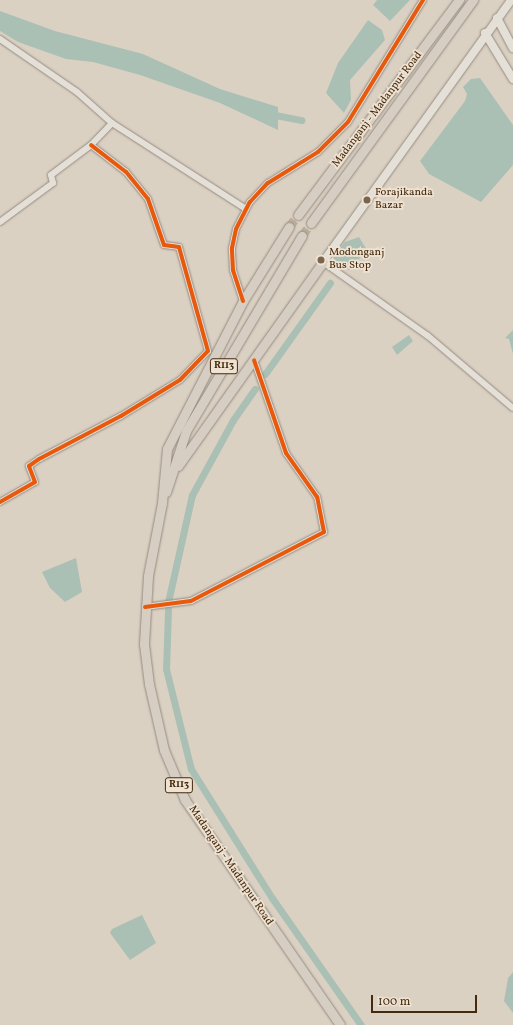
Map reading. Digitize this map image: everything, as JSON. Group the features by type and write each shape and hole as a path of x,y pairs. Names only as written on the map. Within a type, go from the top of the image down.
{"main road":[{"name":"Madanganj - Madanpur Road","path":"311,223 473,0"},
{"path":"171,477 485,34 511,0"},
{"name":"Madanganj - Madanpur Road","path":"298,215 458,2"},
{"path":"497,18 513,48"},
{"path":"485,34 513,79"},
{"name":"Madanganj - Madanpur Road","path":"289,228 243,301 175,426 167,449 162,503 146,607 149,684 164,750 185,800 340,1025"},
{"name":"Madanganj - Madanpur Road","path":"162,503 186,431 302,236"}],"street":[{"path":"243,301 234,270 232,248 236,229 246,209 268,183 318,152 348,122 423,0"},
{"path":"0,39 77,92 112,123 246,209"},
{"path":"0,222 53,183 51,175 91,146 112,123"},
{"path":"0,502 35,482 29,466 39,458 121,416 180,380 208,351 179,247 164,245 148,199 126,172 91,146"},
{"path":"323,262 428,336 513,408"},
{"path":"146,607 191,601 324,532 317,497 286,453 254,360"}],"shaded area":[{"path":"377,0 410,0 390,21 373,5"},
{"path":"0,11 55,31 143,54 220,89 278,107 278,130 220,103 140,75 93,62 66,59 18,42 0,31"},
{"path":"368,20 382,30 385,40 350,80 351,100 344,113 326,93 338,63"},
{"path":"480,78 513,125 513,165 481,202 429,174 420,161 465,101 467,94 463,87 471,79"},
{"path":"359,237 367,250 349,270 344,268 333,258 345,242"},
{"path":"513,330 513,354 509,339 505,338"},
{"path":"409,335 413,341 397,355 392,347"},
{"path":"76,558 82,592 65,602 50,588 42,572"},
{"path":"142,915 156,943 130,960 110,933 112,929"},
{"path":"513,972 513,1013 504,1001 508,978"}],"waterway":[{"path":"270,114 301,120"},
{"path":"265,374 330,283"},
{"path":"168,602 192,495 233,420 255,389"},
{"path":"168,610 166,669 191,769 272,898 361,1025"}],"tunnel":[{"path":"289,227 298,215"},
{"path":"302,236 311,223"}],"cycle path":[{"path":"243,301 233,270 232,248 236,229 250,202 268,183 318,152 348,122 423,0"},
{"path":"0,502 35,482 29,466 39,459 121,416 180,380 208,351 179,247 164,245 148,199 126,172 91,145"},
{"path":"145,607 191,601 324,532 317,497 286,453 254,360"}],"place":[{"name":"Forajikanda Bazar","path":"367,200"},
{"name":"Modonganj Bus Stop","path":"321,260"}]}
